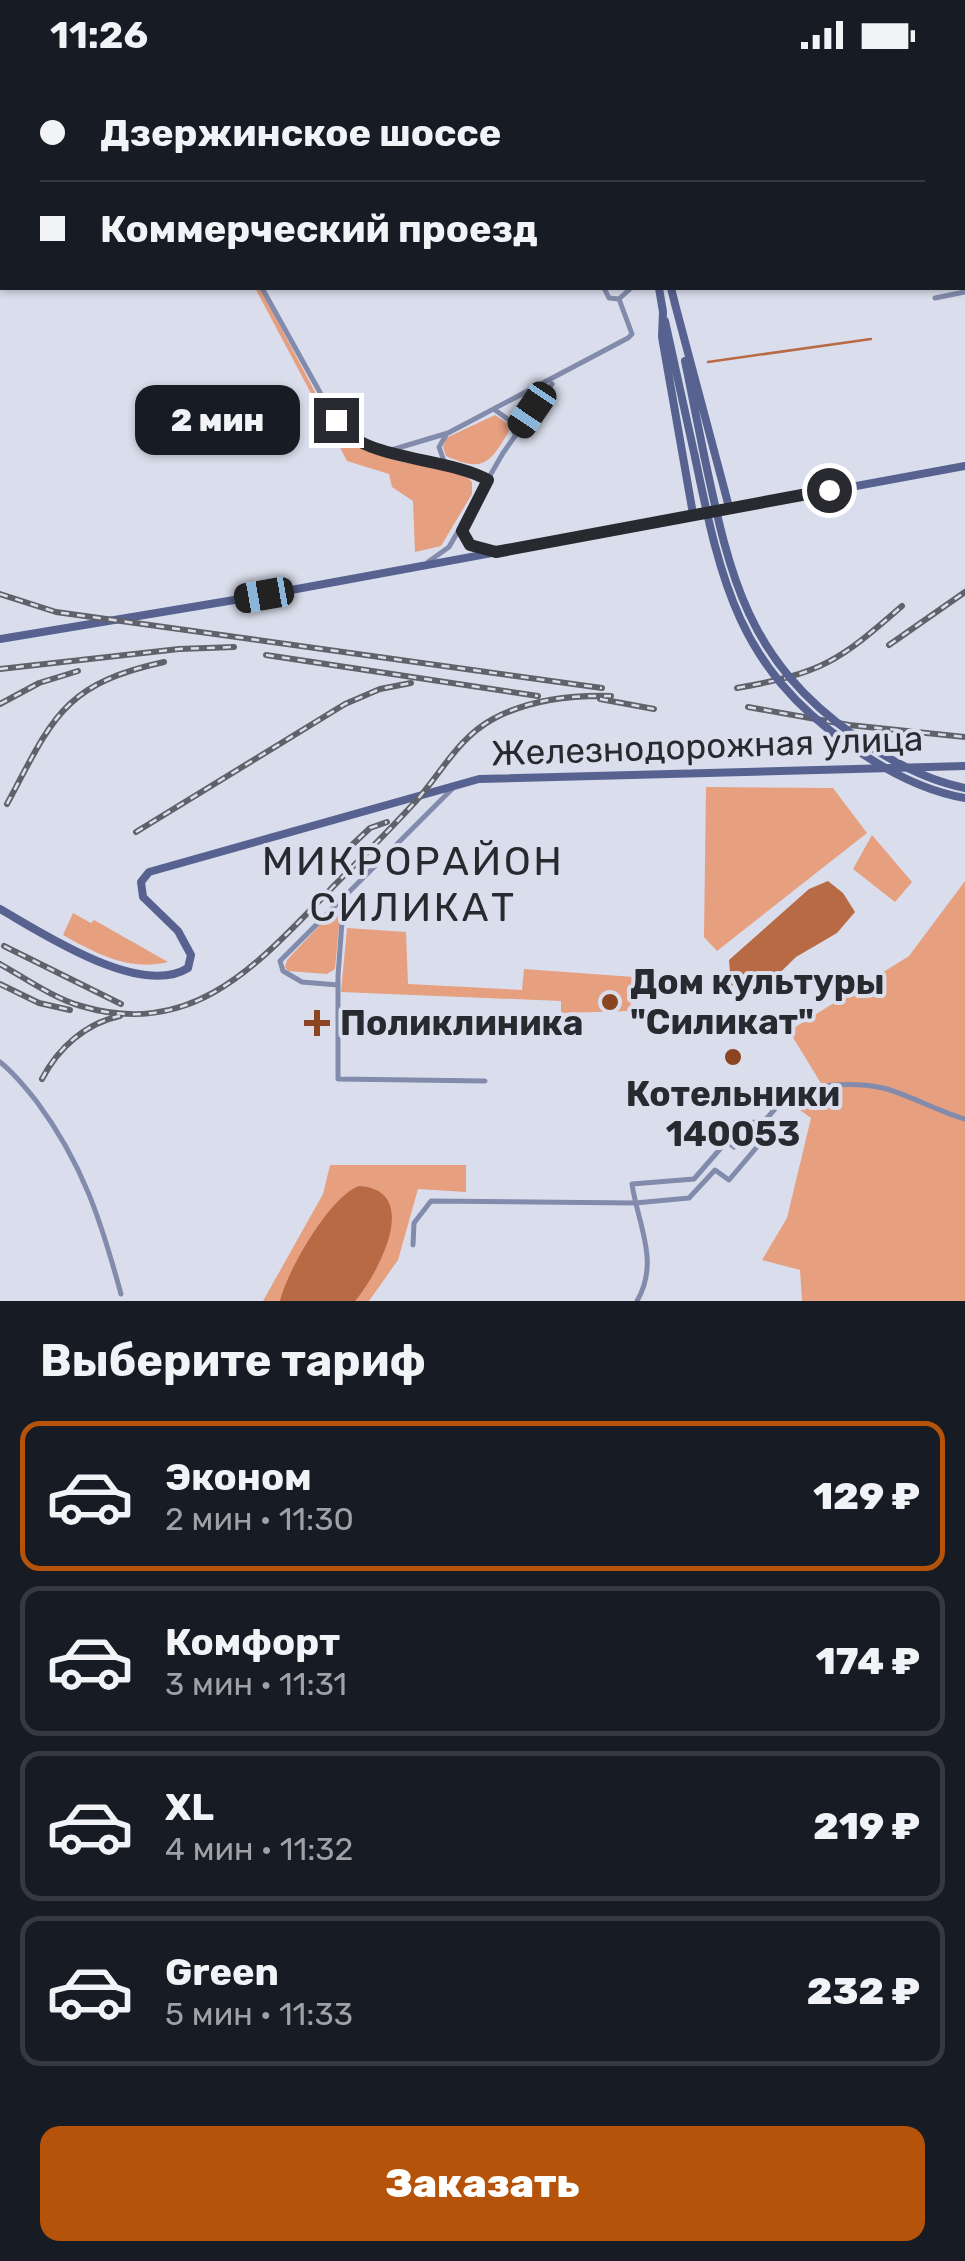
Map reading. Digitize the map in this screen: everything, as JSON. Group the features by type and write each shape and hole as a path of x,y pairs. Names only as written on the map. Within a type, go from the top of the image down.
{"main road":[{"path":"659,290 723,543 738,591 756,628 788,678 817,707 876,750 932,778 965,788"},
{"path":"672,290 729,507"},
{"path":"675,304 713,545 728,595 759,656 780,685 828,729 879,765 928,788 965,798"},
{"path":"663,309 662,337 693,514"},
{"path":"0,640 965,466"},
{"path":"687,483 693,502 707,507 722,496 722,478"},
{"name":"Железнодорожная улица","path":"0,910 92,959 132,971 176,974 188,968 191,955 178,932 142,897 142,882 149,872 452,788 494,777 965,766"}],"street":[{"path":"263,290 342,432 363,445 445,464 488,480"},
{"path":"605,290 609,298 619,299"},
{"path":"619,299 628,290"},
{"path":"651,290 663,309"},
{"path":"935,298 965,292"},
{"path":"391,451 448,433 631,336 619,299"},
{"path":"416,567 449,547 515,436 556,379"},
{"path":"496,410 509,420 515,436"},
{"path":"445,464 438,447 448,433"},
{"path":"462,526 470,545 496,552"},
{"path":"338,985 302,982 282,971 280,962 452,788"},
{"path":"344,895 338,985 338,1080 485,1082"},
{"path":"0,1062 58,1131 80,1170 122,1294"},
{"path":"762,1125 788,1094 848,1086 886,1089 965,1119"},
{"path":"412,1245 414,1223 431,1201 635,1203 689,1198 716,1170 728,1180 768,1135 762,1125 754,1122 734,1146 727,1142 694,1179 632,1184 635,1203 646,1244 648,1270 648,1280 637,1301"}],"shaded area":[{"path":"256,290 261,290 333,426 345,438 375,454 464,474 472,482 472,494 441,546 415,552 413,501 392,487 389,474 347,461"},
{"path":"495,415 507,423 509,431 491,457 469,464 446,456 446,438"},
{"path":"706,787 833,788 867,833 717,951 704,937"},
{"path":"872,835 912,882 895,902 853,869"},
{"path":"828,881 843,893 855,912 837,933 796,957 756,996 731,985 729,960 809,889"},
{"path":"965,881 965,1301 802,1301 800,1270 762,1260 787,1218 811,1118 790,1103 822,1085 789,1031 909,956"},
{"path":"73,913 91,923 94,920 168,962 127,963 88,948 63,935"},
{"path":"331,913 340,916 335,969 327,974 288,971 287,960"},
{"path":"347,928 406,932 408,984 522,990 524,969 634,977 630,1011 561,1013 561,1001 341,992"},
{"path":"330,1165 466,1165 466,1192 418,1189 398,1260 369,1301 263,1301 323,1194"},
{"path":"359,1186 378,1191 389,1202 392,1217 383,1254 364,1288 355,1301 280,1301 311,1236 335,1204"}],"waterway":[{"path":"708,362 871,339"}],"railway":[{"path":"889,645 965,592"},
{"path":"0,594 56,612 602,688"},
{"path":"737,688 790,677 827,662 902,606"},
{"path":"0,669 179,649 234,647"},
{"path":"266,655 538,696"},
{"path":"7,804 50,727 65,709 103,681 164,662"},
{"path":"0,704 39,683 78,671"},
{"path":"136,832 345,704 380,689 411,683"},
{"path":"0,964 81,1006 121,1014 156,1013 189,1004 219,989 274,947 405,813 460,746 481,727 507,712 536,703 611,696"},
{"path":"600,699 654,709"},
{"path":"748,707 849,725 965,737"},
{"path":"335,861 370,828 387,822"},
{"path":"4,946 121,1004"},
{"path":"0,984 39,1003 70,1010"},
{"path":"42,1079 74,1038 96,1024 120,1016"}],"place":[{"name":"Дом культуры \"Силикат\"","path":"610,1002"},
{"name":"Поликлиника","path":"317,1023"},
{"name":"Котельники 140053","path":"733,1057"}],"district":[{"name":"МИКРОРАЙОН СИЛИКАТ","path":"413,884"}],"route":[{"path":"336,420 342,432 363,445 466,469 488,480 462,531 470,545 496,552 829,490"}]}
